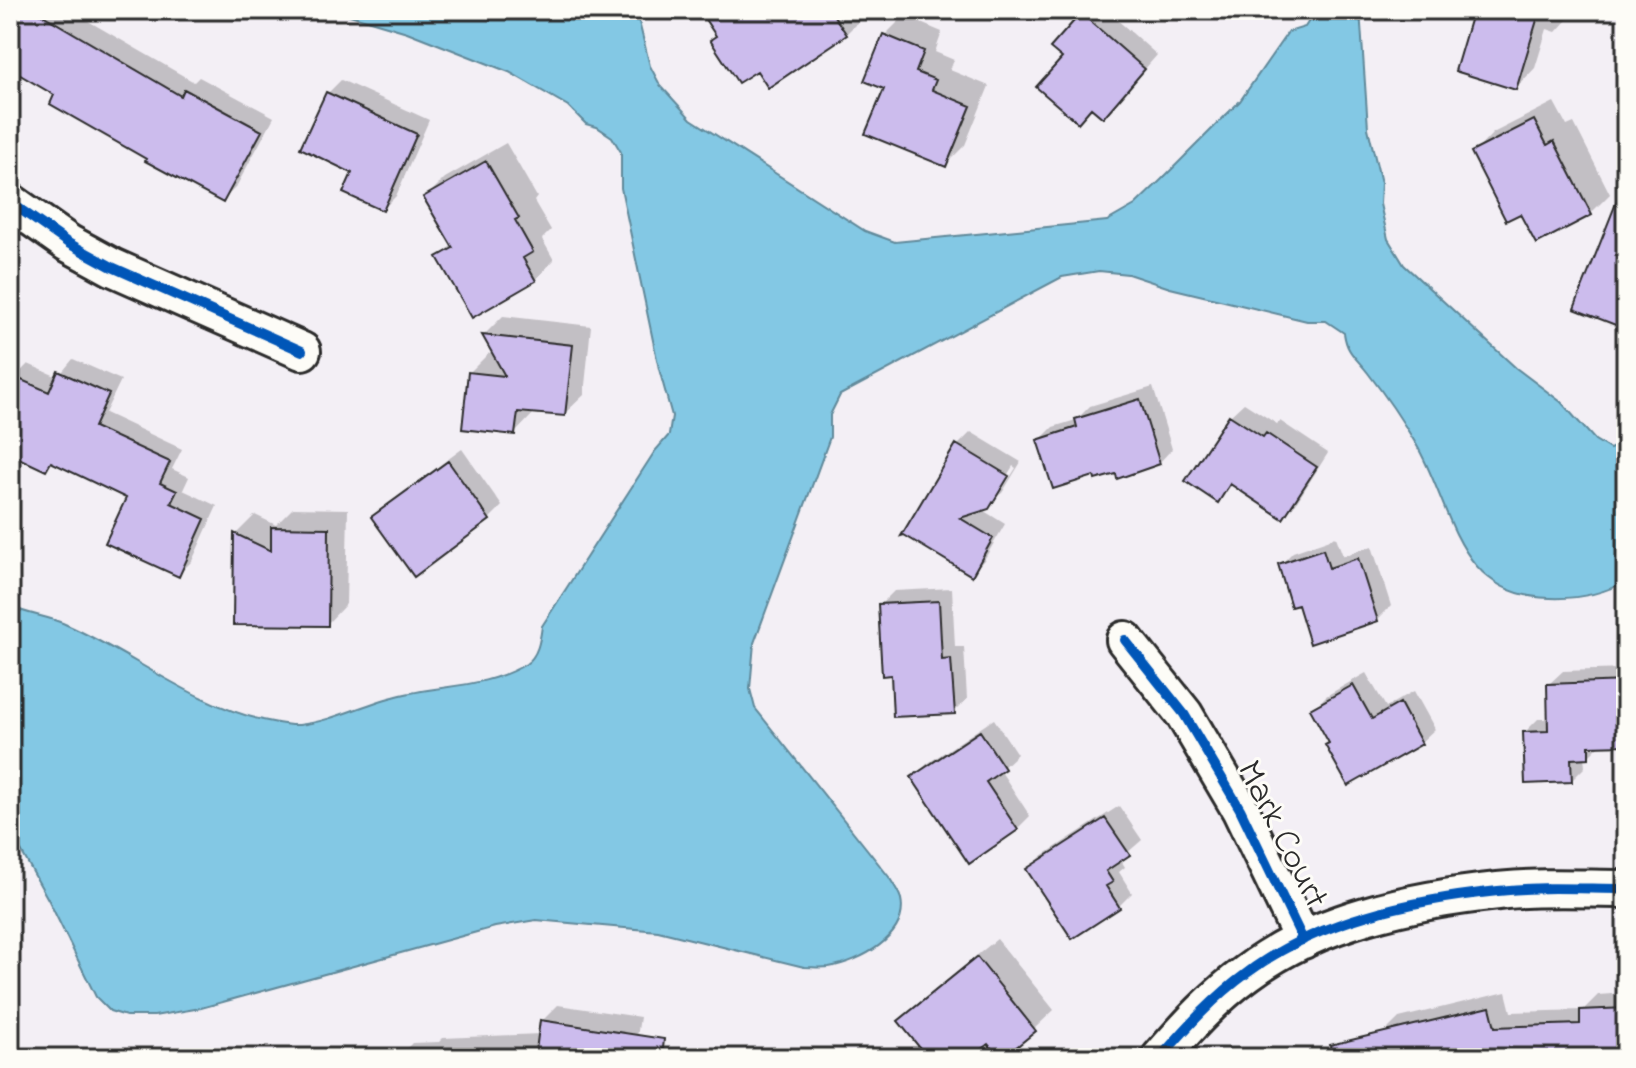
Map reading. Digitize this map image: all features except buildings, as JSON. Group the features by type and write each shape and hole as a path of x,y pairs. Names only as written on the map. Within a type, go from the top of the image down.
{"street":[{"path":"10,202 68,243 112,267 302,351"},
{"name":"Mark Court","path":"1125,640 1184,714 1224,781 1303,940"},
{"path":"1160,1058 1195,1018 1248,972 1303,940 1358,917 1426,901 1501,890 1626,889"}],"water":[{"path":"333,10 636,10 650,66 660,85 691,119 865,231 895,242 1107,221 1135,205 1240,101 1288,32 1305,27 1316,10 1360,10 1368,128 1381,183 1380,204 1388,239 1404,265 1516,368 1561,402 1595,440 1610,449 1626,441 1626,581 1599,592 1560,598 1519,593 1495,582 1476,565 1462,544 1429,469 1399,417 1350,351 1344,333 1326,321 1307,321 1170,288 1128,274 1099,271 1062,277 840,395 830,415 830,437 754,643 750,689 755,708 889,877 900,896 901,913 897,925 879,945 841,964 804,967 658,931 536,920 495,927 201,1008 154,1016 126,1016 110,1011 96,997 49,901 10,831 10,606 67,625 213,703 238,713 286,724 312,723 413,692 495,678 526,664 533,657 542,626 655,451 669,435 672,416 659,369 621,188 621,152 612,137 586,124 568,106 509,72 407,32"}],"cycle path":[{"path":"10,202 68,243 112,267 302,351"},
{"path":"1125,640 1184,714 1240,809 1303,940"},
{"path":"1160,1058 1235,982 1274,955 1335,926 1400,907 1466,895 1530,889 1626,889"}]}
